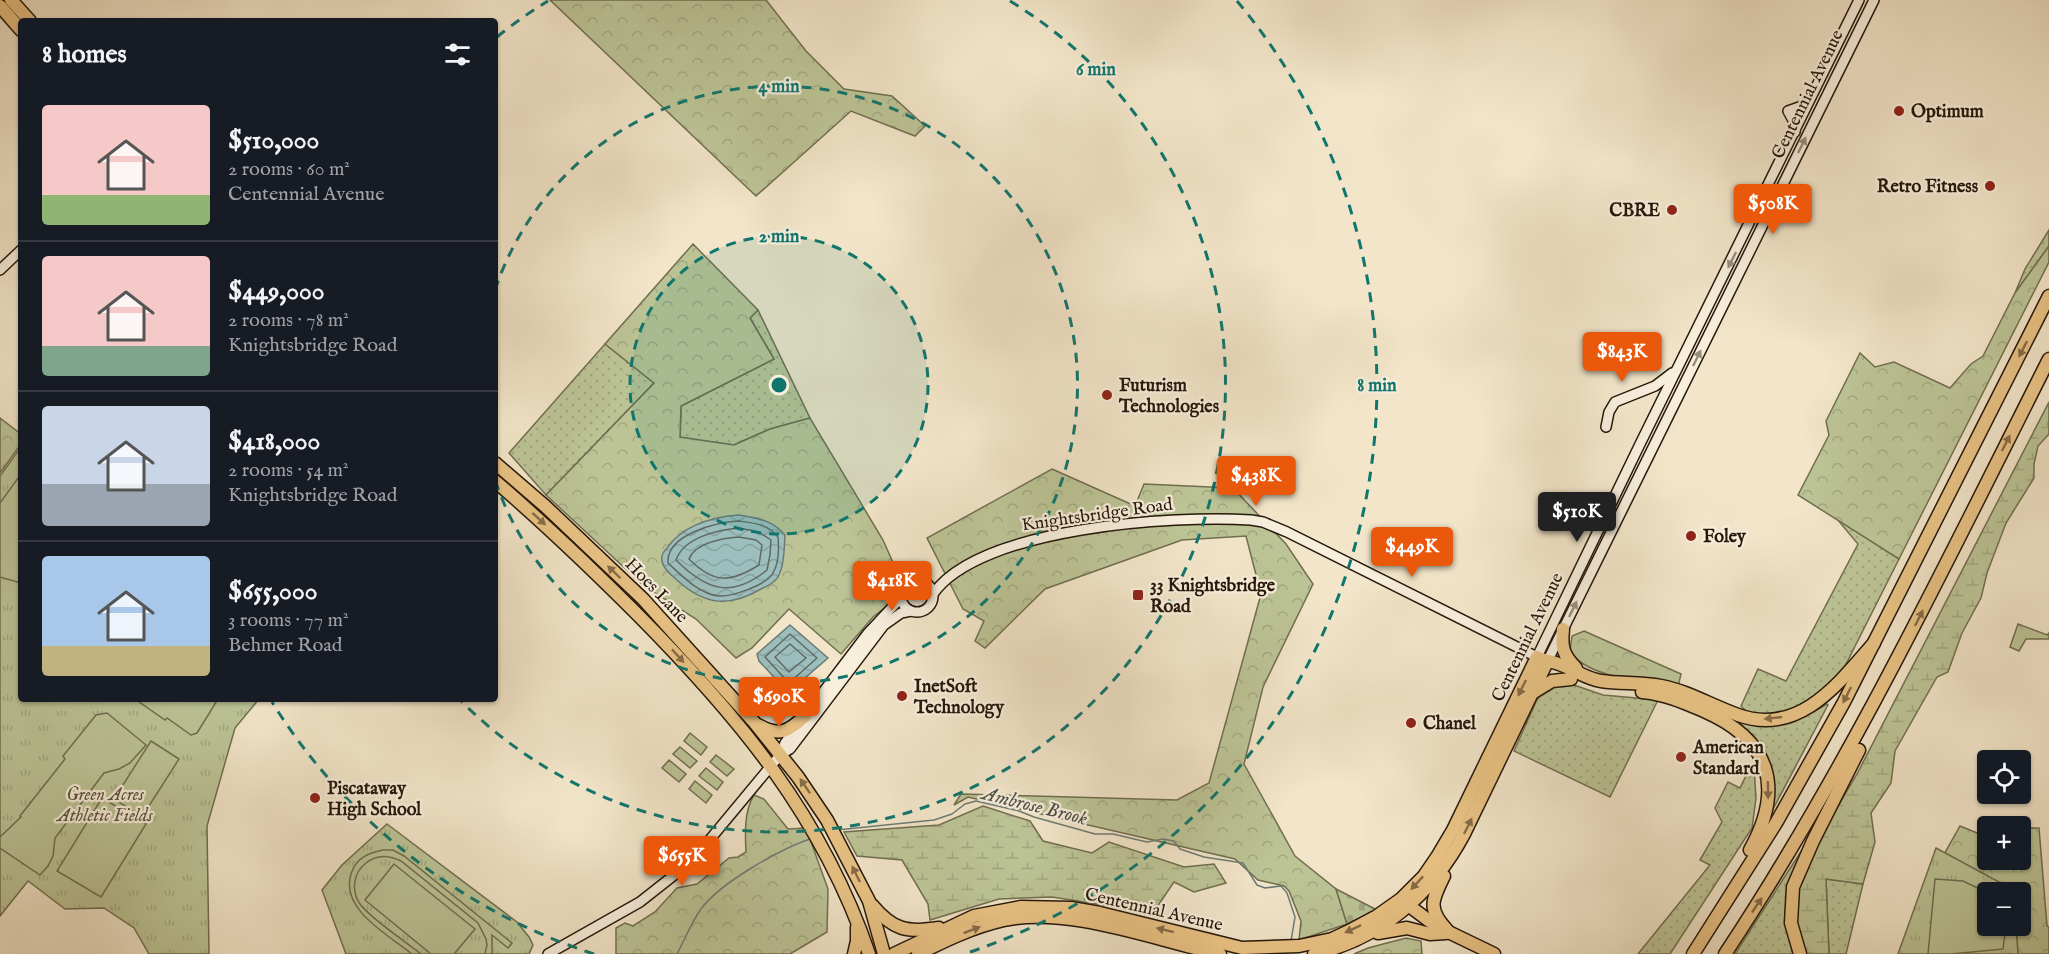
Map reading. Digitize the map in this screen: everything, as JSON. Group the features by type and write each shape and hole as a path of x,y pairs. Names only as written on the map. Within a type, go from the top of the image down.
{"highway":[{"path":"11,0 27,18"},
{"path":"0,6 18,27"},
{"path":"1693,954 1746,872 1804,774 1874,643 2049,296"},
{"path":"1725,954 1791,852 1868,714 2049,359"},
{"name":"Hoes Lane","path":"498,466 545,506 643,599 754,722 798,777 827,820 869,901"},
{"name":"Hoes Lane","path":"498,484 571,549 672,649 771,766 811,825 841,880 857,917 869,954"},
{"path":"1563,629 1563,654 1577,677 1598,688 1657,694 1677,699 1723,719 1740,732 1759,753 1765,767 1769,793 1763,824 1743,863 1746,872"},
{"path":"1542,659 1554,670 1577,677 1660,686 1702,699 1738,715 1770,719 1793,715 1816,703 1841,681 1874,643"},
{"name":"Centennial Avenue","path":"1314,954 1366,936 1434,881 1453,854 1532,694 1542,659"},
{"name":"Centennial Avenue","path":"894,954 974,916 998,910 1045,906 1100,913 1242,948 1299,946 1332,939 1355,929 1405,903 1424,876 1446,844 1542,659"},
{"path":"1532,694 1551,681 1577,677"},
{"path":"1800,954 1791,923 1792,887 1870,727 1868,714"},
{"path":"754,722 767,730 782,732 805,716"},
{"path":"1449,934 1436,916 1433,905 1453,854"},
{"path":"869,901 887,921 905,930 923,931 952,926"},
{"path":"869,901 884,954"},
{"path":"1405,903 1449,934 1494,954"},
{"name":"Centennial Avenue","path":"918,954 978,927 1035,916 1065,918 1220,954"},
{"path":"854,954 857,941 857,917"},
{"path":"1366,936 1407,928 1430,934 1449,934"}],"main road":[{"name":"Centennial Avenue","path":"1542,659 1678,367 1859,0"},
{"name":"Centennial Avenue","path":"1542,659 1563,629 1874,0"},
{"path":"1795,133 1795,124 1788,111 1810,100"},
{"path":"0,270 18,253"},
{"path":"1606,427 1609,412 1615,402 1655,386 1678,367"},
{"name":"Knightsbridge Road","path":"925,582 952,576 991,554 1039,538 1151,521 1251,520 1263,522 1287,532 1542,659"},
{"name":"Knightsbridge Road","path":"933,594 952,576"},
{"path":"548,954 640,902 692,861 780,755 785,743 805,716 868,633 897,602 908,583 916,580 929,585 933,594 928,608 921,612 911,611 901,614 884,626 790,749 780,755"},
{"path":"901,595 903,605 911,611"}],"green space":[{"path":"550,0 766,0 806,51 844,89 892,96 925,126 915,136 851,111 756,196"},
{"path":"2049,230 2049,246 2015,293 2025,269"},
{"path":"693,244 758,310 750,318 774,359 681,406 680,437 734,445 770,429 810,418 883,540 899,576 892,602 873,617 841,654 789,609 752,648 736,658 696,619 644,586 546,495 654,383 605,344"},
{"path":"2049,246 2049,262 1899,559 1798,495 1829,435 1826,421 1860,353 1875,367 1894,362 1950,388 1971,364 1983,356 2015,293"},
{"path":"758,310 810,418 770,429 734,445 680,438 681,406 774,359 750,318"},
{"path":"605,344 654,383 546,495 509,453"},
{"path":"2049,402 2049,434 2038,446 2034,478 2006,523 1987,573 1981,598 1962,633 1948,672 1937,677 1895,751 1891,783 1871,813 1875,842 1863,884 1826,879 1829,954 1804,954 1797,929 1795,896 1811,852 1857,774"},
{"path":"0,418 18,432 18,448 0,473"},
{"name":"Green Acres Athletic Fields","path":"18,451 18,702 257,702 235,728 207,826 209,954 149,954 134,928 104,908 65,909 28,881 0,916 0,476"},
{"path":"1052,469 1135,506 1144,484 1233,488 1286,544 1313,584 1263,687 1244,764 1295,856 1336,889 1347,924 1299,940 1301,921 1289,891 1284,886 1258,880 1235,859 968,797 954,805 961,794 1177,800 1209,783 1261,594 1246,536 1182,540 1045,589 985,648 975,641 984,621 963,609 927,538"},
{"path":"18,478 18,582 0,577 0,503"},
{"path":"1837,519 1899,559 1843,670 1828,688 1803,706 1751,716 1741,706 1758,669 1786,681 1858,544"},
{"path":"2018,624 2047,635 2049,633 2049,639 2026,639 2019,651 2010,647"},
{"path":"1584,631 1681,674 1678,687 1619,677 1590,668 1570,651 1572,636"},
{"path":"1571,684 1603,695 1658,700 1610,797 1514,751 1540,693 1546,688"},
{"path":"139,702 216,702 197,733 191,735 167,718 165,720"},
{"path":"1827,704 1772,811 1774,788 1768,761 1752,734 1750,736 1730,719 1757,723 1780,722 1803,716"},
{"path":"107,713 146,745 130,763 104,773 55,838 53,856 40,875 0,848 0,837 21,817 65,759 63,756 96,715"},
{"path":"690,733 707,747 701,755 684,741"},
{"path":"151,741 179,759 142,817 114,799"},
{"path":"680,747 697,761 690,768 673,754"},
{"path":"716,755 734,769 727,776 710,762"},
{"path":"669,760 686,774 679,782 662,768"},
{"path":"1751,765 1754,767 1756,798 1752,828 1670,954 1638,954 1710,865 1700,860 1722,822 1715,808 1728,782 1740,788"},
{"path":"706,768 723,782 717,790 699,776"},
{"path":"695,781 712,795 706,803 689,789"},
{"path":"754,795 764,799 788,829 806,828 828,889 827,932 790,954 616,954 616,928 625,923 633,926 655,912 677,888 697,884 729,858 738,857 746,852 747,815"},
{"path":"102,798 146,824 101,897 57,871"},
{"path":"983,806 1030,821 1043,841 1092,853 1109,842 1184,867 1214,864 1226,883 1194,892 1174,882 1153,913 1052,897 999,899 930,920 928,904 902,860 857,856 844,832 939,825"},
{"path":"387,824 517,922 533,945 529,954 346,954 322,890 342,865"},
{"path":"1960,826 1977,833 1977,870 2031,870 2031,828 2039,828 2047,926 2049,927 2049,954 2018,954 2017,936 2031,936 2031,882 1999,882 1942,858"},
{"path":"1809,839 1797,954 1735,954"},
{"path":"1936,848 1999,882 1977,882 1977,936 2017,936 2018,954 1898,954"},
{"path":"383,850 393,850 404,856 512,943 508,948 492,935 492,954 485,954 486,939 478,923 401,861 388,857 374,858 358,872 355,894 360,904 372,916 421,954 412,954 368,920 352,898 349,887 353,868 359,860"},
{"path":"394,864 475,929 454,954 431,954 365,900"},
{"path":"1826,879 1863,884 1846,954 1829,954"},
{"path":"1935,879 1963,881 1977,888 1977,936 2005,936 2003,949 1928,954"},
{"path":"1336,889 1375,909 1347,924"},
{"path":"1406,938 1421,941 1422,954 1354,954 1368,948"}],"water":[{"path":"739,515 770,523 785,535 781,570 772,583 739,599 718,601 698,595 688,589 665,569 662,560 663,553 682,533 699,523"},
{"path":"790,625 828,658 790,691 785,689 759,661 757,654"}],"waterway":[{"name":"Ambrose Brook","path":"837,830 934,820 952,814 965,804 976,801 1019,811 1095,834 1113,834 1147,842 1163,839 1174,841 1180,849 1204,857 1243,863 1257,885 1265,888 1281,886 1287,893 1295,917 1291,941"},
{"name":"Ambrose Brook","path":"677,954 701,909 722,888 783,850 810,839"}],"place":[{"name":"Optimum","path":"1899,111"},
{"name":"Retro Fitness","path":"1990,186"},
{"name":"CBRE","path":"1672,210"},
{"name":"Futurism Technologies","path":"1107,395"},
{"name":"Foley","path":"1691,536"},
{"name":"33 Knightsbridge Road","path":"1138,595"},
{"name":"InetSoft Technology","path":"902,696"},
{"name":"Chanel","path":"1411,723"},
{"name":"American Standard","path":"1681,757"},
{"name":"Piscataway High School","path":"315,798"}]}
